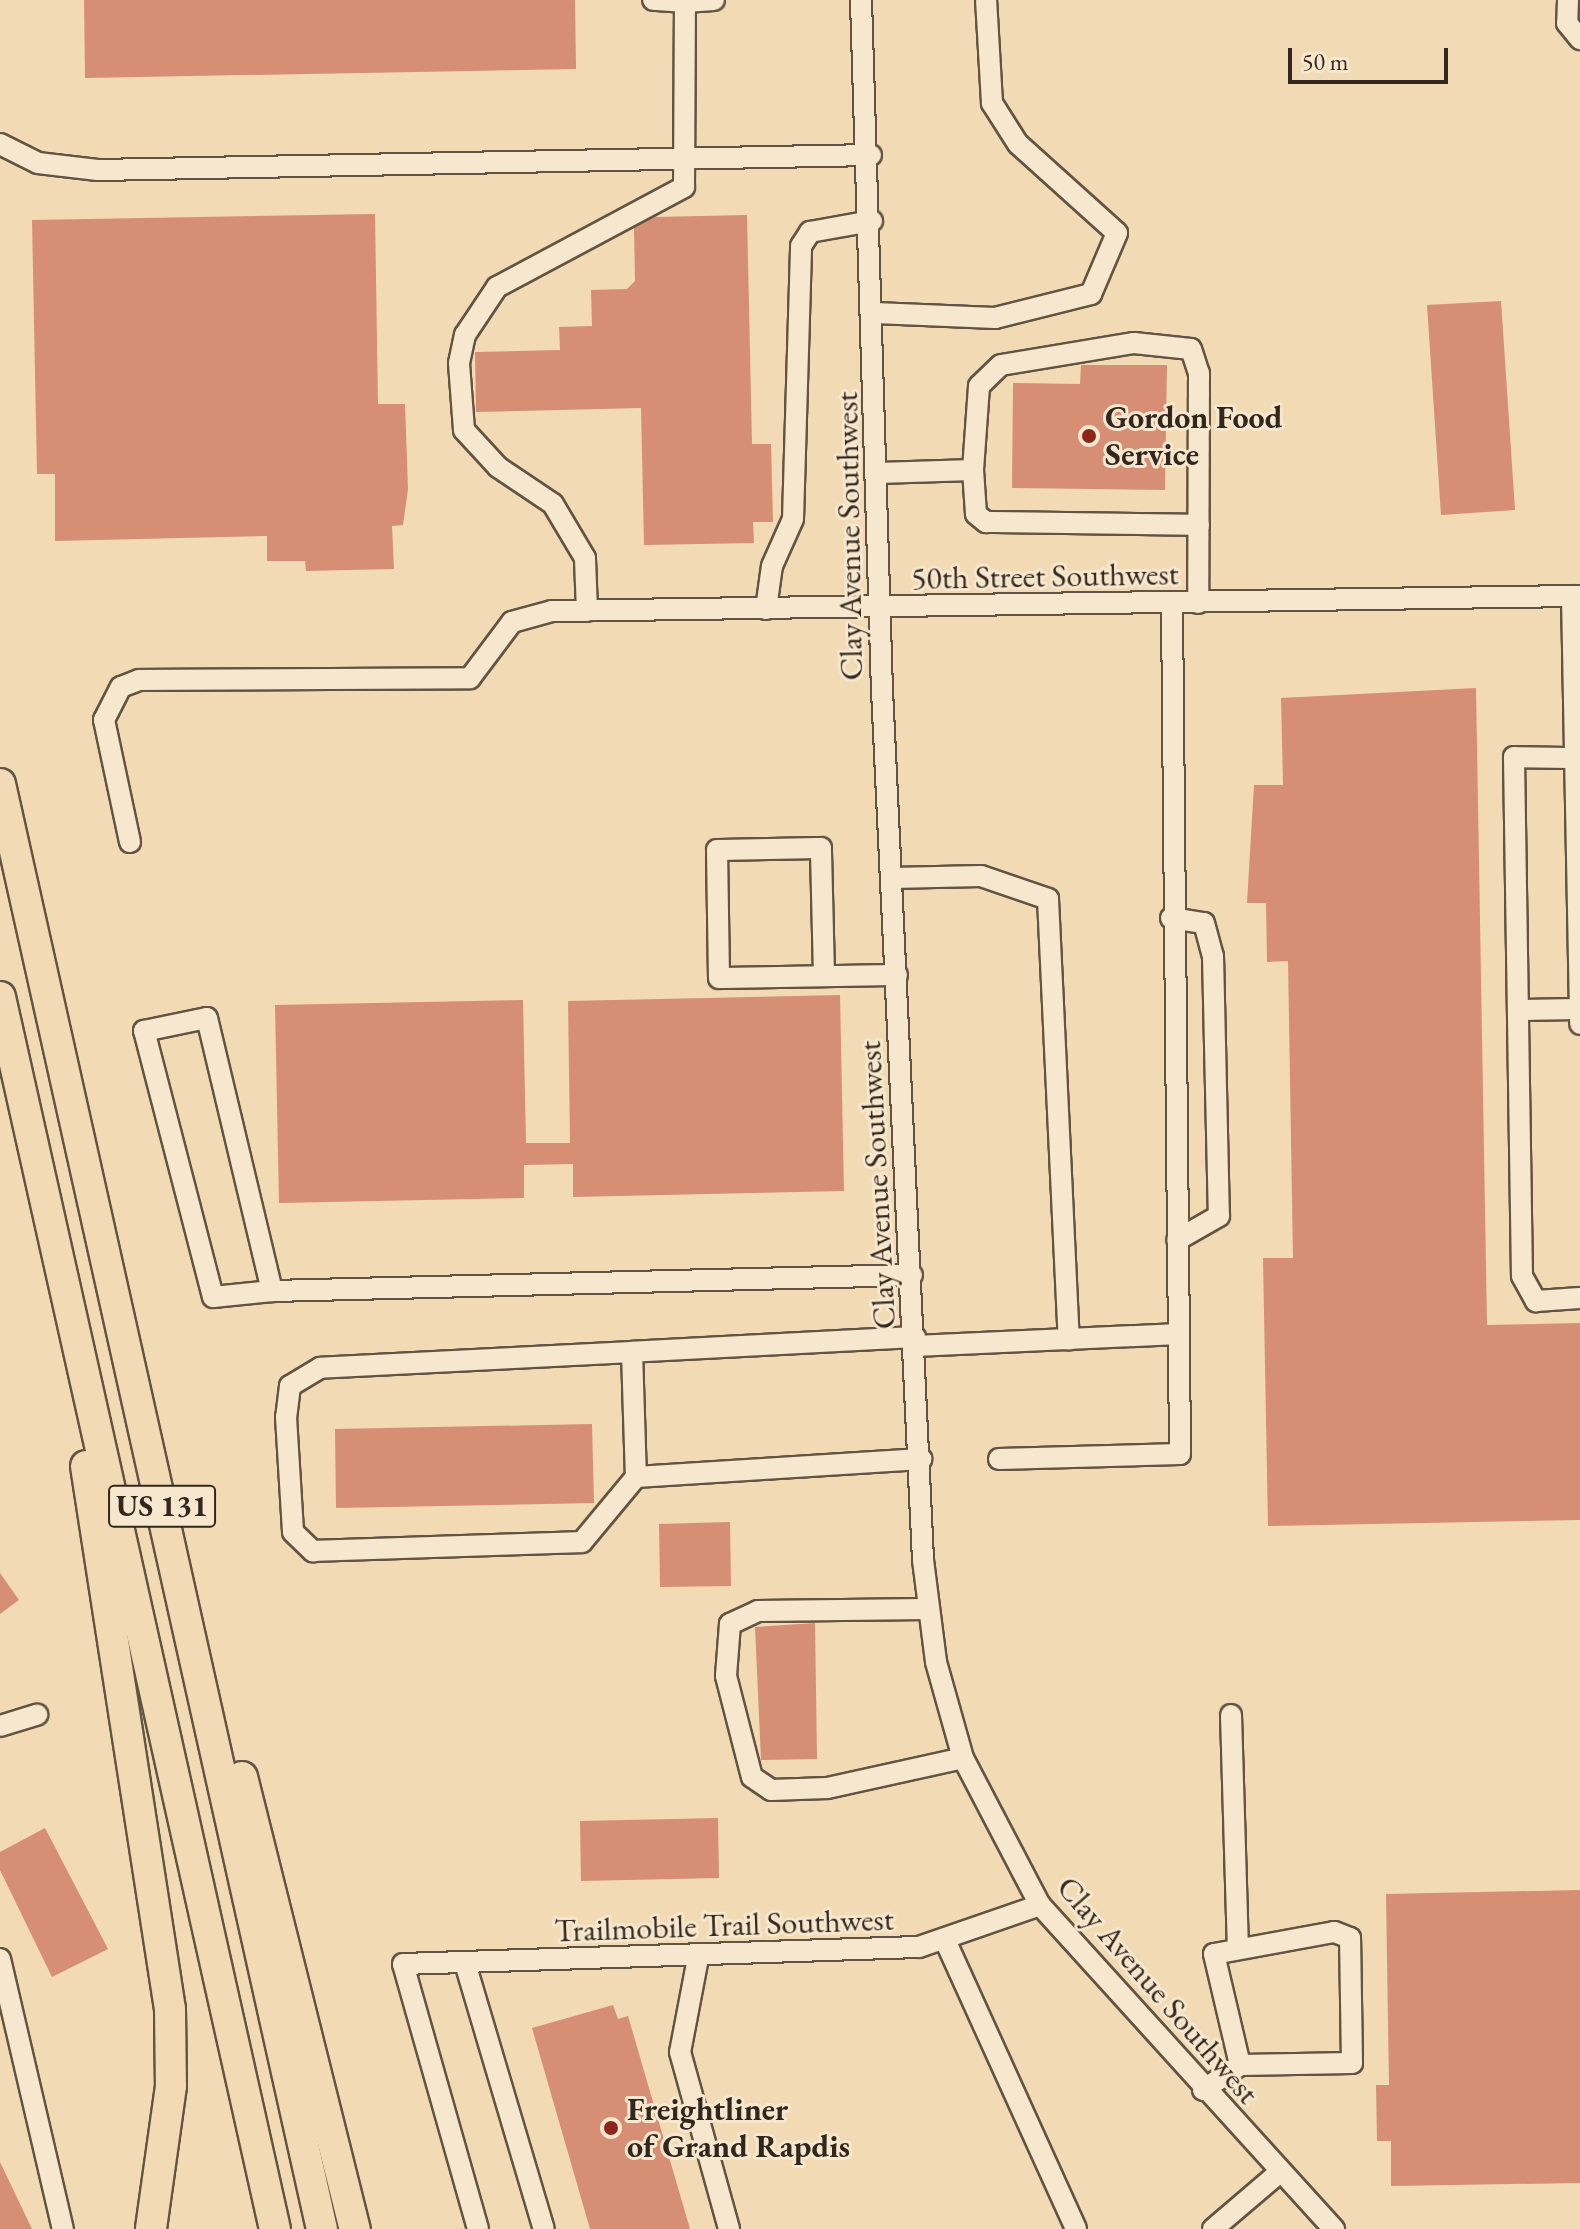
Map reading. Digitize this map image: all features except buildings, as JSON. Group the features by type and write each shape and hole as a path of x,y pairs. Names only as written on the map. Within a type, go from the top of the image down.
{"highway":[{"name":"US 131","path":"0,784 322,2229"},
{"name":"US 131","path":"0,997 275,2229"},
{"path":"44,1196 170,2009 171,2086 151,2229"},
{"path":"159,1492 248,1798 355,2229"}],"street":[{"path":"653,0 714,0"},
{"name":"Clay Avenue Southwest","path":"861,0 871,155 881,609 926,1609 963,1758 1040,1905 1203,2090 1334,2229"},
{"path":"875,313 995,318 1091,294 1117,233 1018,144 992,103 986,0"},
{"path":"1568,0 1567,23 1580,39"},
{"path":"587,611 585,558 553,504 498,467 464,430 465,335 497,287 684,187 685,2"},
{"path":"0,144 38,163 98,170 871,155"},
{"path":"766,609 772,566 793,519 801,246 810,232 872,221"},
{"path":"1198,603 1199,525 1199,373 1191,349 1134,343 984,373 973,470 976,514 986,522 1199,525"},
{"path":"878,473 973,470"},
{"path":"1576,596 1575,758 1580,1024"},
{"name":"50th Street Southwest","path":"130,842 104,720 121,687 139,680 470,678 512,622 587,611 881,609 1576,596"},
{"path":"999,1459 1180,1454 1171,918 1172,603"},
{"path":"1575,758 1514,757 1522,1276 1536,1301 1580,1298"},
{"path":"824,975 821,848 717,850 719,978 897,975"},
{"path":"892,878 981,876 1048,899 1069,1339"},
{"path":"1171,918 1204,923 1213,956 1219,1216 1177,1240"},
{"path":"1518,1010 1580,1009"},
{"path":"272,1291 207,1018 144,1031 213,1297 272,1291 912,1275"},
{"path":"632,1352 636,1477 582,1542 313,1551 293,1532 286,1417 290,1386 320,1368 632,1352 1179,1334"},
{"path":"636,1477 921,1459"},
{"path":"926,1609 758,1611 730,1624 726,1676 752,1777 771,1790 827,1788 963,1758"},
{"path":"0,1726 37,1715"},
{"path":"1231,1715 1238,1946"},
{"name":"Trailmobile Trail Southwest","path":"478,2229 403,1964 834,1955 945,1940 1040,1905"},
{"path":"1203,2090 1240,2065 1352,2063 1354,1946 1334,1932 1238,1946 1214,1954 1213,1962 1240,2065"},
{"path":"945,1940 1076,2229"},
{"path":"698,1958 680,2052 729,2229"},
{"path":"0,1959 63,2229"},
{"path":"465,1963 544,2229"},
{"path":"1213,2229 1280,2172"}],"place":[{"name":"Gordon Food Service","path":"1089,436"},
{"name":"Freightliner of Grand Rapdis","path":"611,2128"}]}
